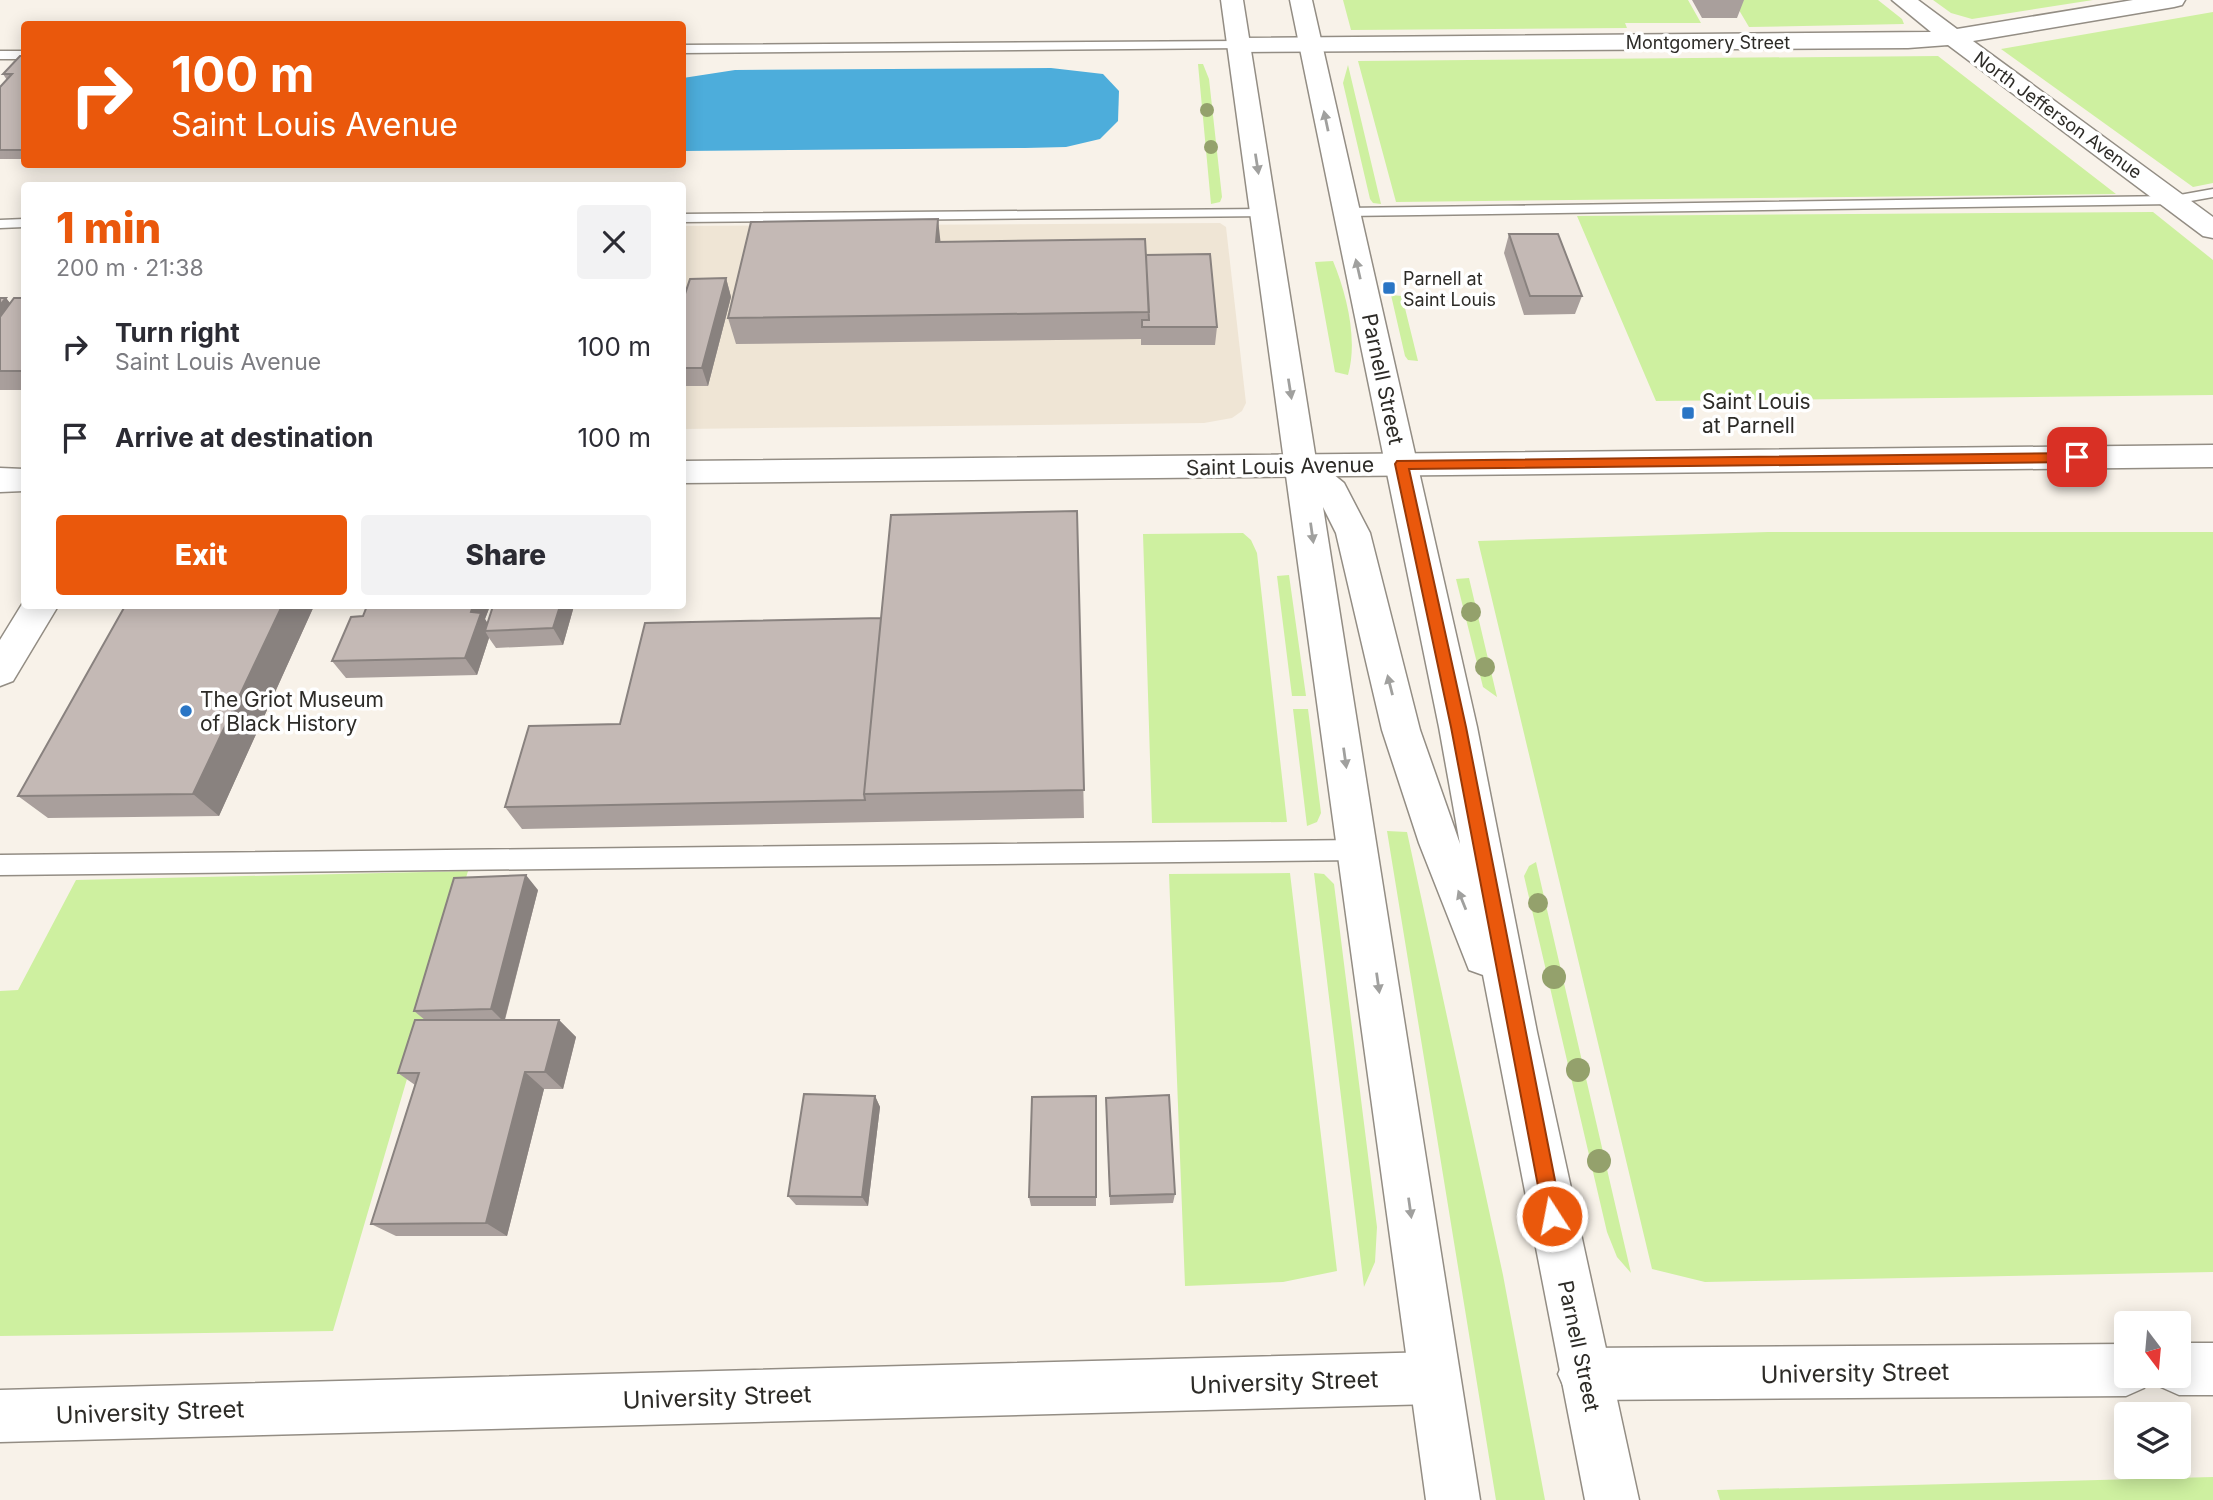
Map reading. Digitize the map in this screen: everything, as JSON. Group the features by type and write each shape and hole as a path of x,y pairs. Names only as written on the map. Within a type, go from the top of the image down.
{"street":[{"path":"1233,0 1452,1500"},
{"name":"Parnell Street","path":"1301,0 1458,727 1515,1032 1612,1500"},
{"name":"North Jefferson Avenue","path":"1903,0 2213,230"},
{"name":"Montgomery Street","path":"1239,45 1908,41 1953,37 2174,0"},
{"name":"Saint Louis Avenue","path":"686,472 2213,456"},
{"path":"1302,466 1332,491 1353,533 1401,730 1438,843 1515,1032"},
{"path":"0,480 21,480"},
{"path":"0,671 38,609"},
{"path":"2191,1369 2213,1368"},
{"name":"University Street","path":"1584,1374 1698,1376 2114,1370"},
{"name":"University Street","path":"0,1416 1434,1378"}],"lane":[{"path":"686,49 1239,45"},
{"path":"0,55 21,55"},
{"path":"1346,212 2174,200 2213,193"},
{"path":"686,218 1264,214"},
{"path":"0,223 21,223"},
{"path":"0,865 1359,850"}],"shaded area":[{"path":"1220,223 1226,227 1246,403 1242,411 1232,418 1204,423 686,429 686,226"}],"green space":[{"path":"1343,0 1688,0 1701,23 1625,23 1627,28 1351,30"},
{"path":"1733,0 1878,0 1902,19 1904,24 1749,27"},
{"path":"1933,0 2093,0 1972,19 1951,13"},
{"path":"2213,12 2213,183 2193,187 2001,49"},
{"path":"1938,56 2116,194 1396,202 1358,61"},
{"path":"1198,64 1203,64 1209,79 1222,197 1220,202 1211,204"},
{"path":"1348,65 1381,204 1373,203 1370,199 1343,83"},
{"path":"2153,212 2213,260 2213,395 1656,401 1577,216"},
{"path":"1333,261 1350,318 1352,347 1348,375 1335,372 1315,262"},
{"path":"1391,295 1402,296 1418,361 1408,360 1405,356"},
{"path":"1768,532 2213,532 2213,1272 1705,1282 1652,1269 1478,541"},
{"path":"1243,533 1251,540 1257,553 1287,822 1152,823 1143,534"},
{"path":"1289,575 1306,696 1292,696 1277,576"},
{"path":"1469,578 1497,697 1483,687 1456,579"},
{"path":"1293,709 1308,709 1321,813 1317,822 1307,826"},
{"path":"1387,831 1407,832 1503,1275 1545,1500 1496,1500"},
{"path":"1536,862 1631,1273 1617,1257 1607,1232 1524,876 1529,866"},
{"path":"468,871 333,1331 0,1336 0,991 18,990 76,880"},
{"path":"1290,873 1337,1271 1283,1282 1185,1286 1169,874"},
{"path":"1314,873 1324,874 1334,884 1377,1227 1375,1262 1364,1287"},
{"path":"2213,1477 2213,1500 1720,1500 1717,1490 2191,1479"}],"water":[{"path":"1051,68 1103,74 1119,91 1118,121 1100,139 1066,147 686,151 686,78 735,70"}],"building":[{"path":"21,56 21,150 0,150 0,87 12,74 3,74"},
{"path":"938,219 936,242 1145,239 1149,312 728,318 751,222"},
{"path":"1509,234 1558,234 1582,296 1530,296"},
{"path":"1210,254 1217,327 1142,327 1142,320 1149,320 1146,255"},
{"path":"726,278 702,368 686,368 686,291 690,279"},
{"path":"14,298 21,298 21,371 0,371 0,317"},
{"path":"1077,511 1084,790 864,794 891,515"},
{"name":"The Griot Museum of Black History","path":"123,609 281,609 193,794 18,796"},
{"path":"366,609 472,609 471,612 481,613 465,658 332,661 351,617 363,616"},
{"path":"492,609 559,609 553,628 485,631"},
{"path":"881,618 865,800 505,807 529,726 620,724 645,623"},
{"path":"526,875 491,1009 414,1011 454,878"},
{"path":"415,1020 559,1020 545,1072 525,1072 486,1223 371,1224 419,1073 398,1073"},
{"path":"804,1094 875,1096 862,1197 788,1196"},
{"path":"1169,1095 1175,1194 1110,1196 1106,1098"},
{"path":"1096,1096 1096,1197 1029,1197 1032,1097"}],"place":[{"name":"Parnell at Saint Louis","path":"1389,288"},
{"name":"Saint Louis at Parnell","path":"1688,413"},
{"name":"The Griot Museum of Black History","path":"186,711"}],"route":[{"path":"1552,1216 1458,727 1402,464 2077,457"}]}
